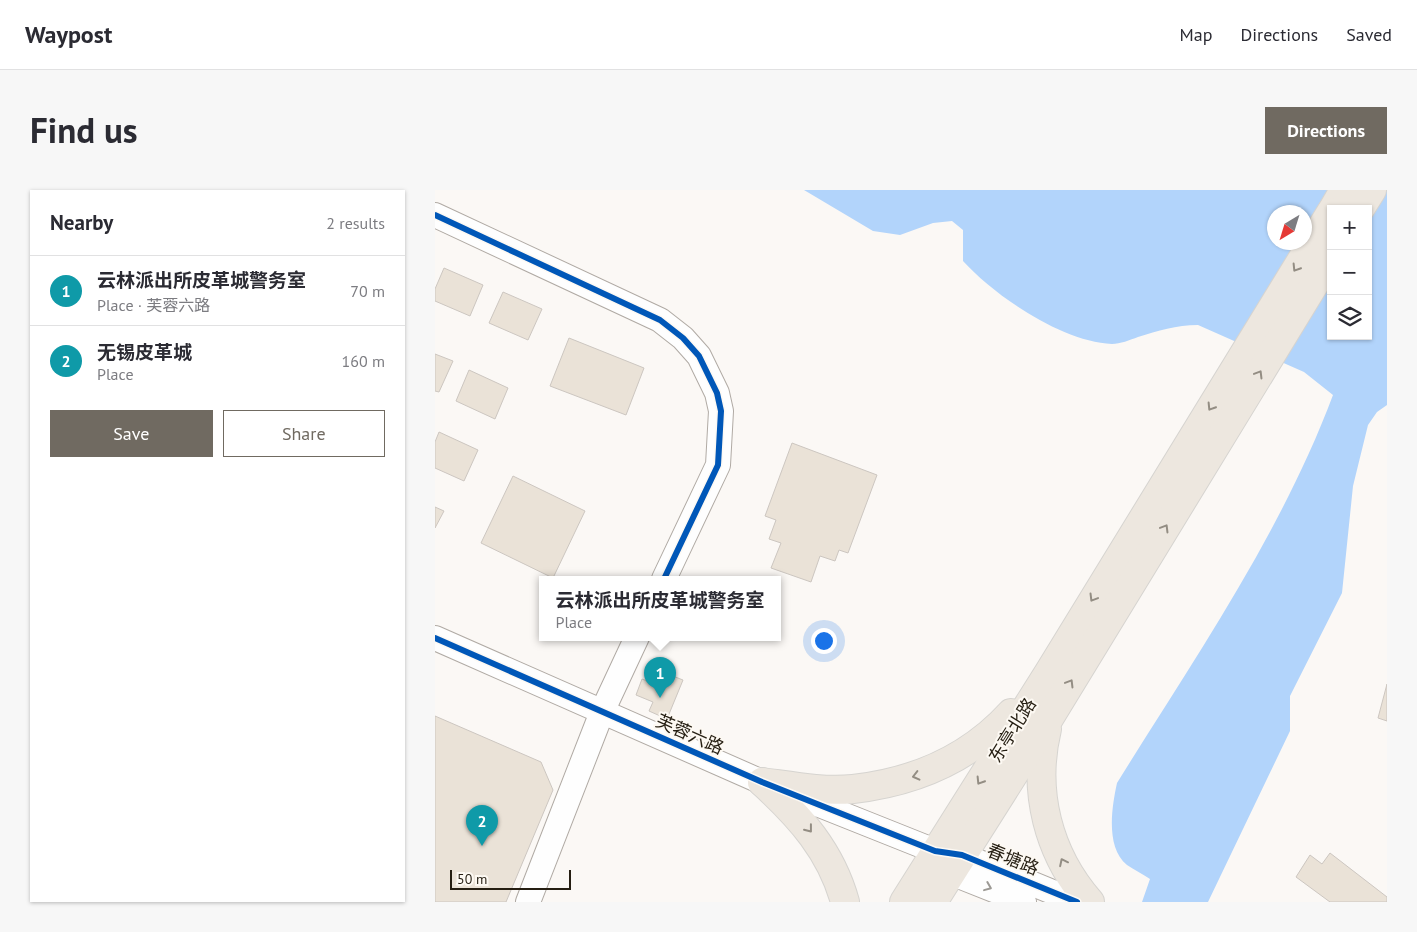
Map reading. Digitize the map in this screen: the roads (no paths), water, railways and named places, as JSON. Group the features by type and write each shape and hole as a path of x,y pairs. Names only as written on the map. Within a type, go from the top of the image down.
{"main road":[{"path":"1335,205 1344,190"},
{"path":"1362,205 1371,190"},
{"path":"1129,563 1327,219"},
{"path":"1129,563 1327,263"},
{"name":"东亭北路","path":"904,902 1049,672 1129,563"},
{"name":"东亭北路","path":"933,902 1050,717 1129,563"},
{"path":"762,782 811,788 853,789 921,775 973,747 1001,724 1049,672"},
{"path":"1050,717 1041,768 1046,820 1054,845 1065,868 1090,902"},
{"path":"762,782 793,811 822,847 833,867 845,902"}],"street":[{"path":"435,215 660,320 683,338 699,356 717,393 721,411 718,465 665,576"},
{"name":"芙蓉六路","path":"435,638 762,782 935,851"},
{"path":"528,902 602,712 635,641"},
{"name":"春塘路","path":"935,851 1024,902"},
{"name":"春塘路","path":"957,864 1077,902"}],"water":[{"path":"804,190 1387,190 1387,405 1377,412 1368,425 1353,486 1342,593 1290,696 1290,731 1208,902 1142,902 1150,879 1127,865 1115,848 1112,814 1117,783 1206,642 1262,546 1312,446 1333,395 1304,372 1198,325 1167,329 1122,343 1112,344 1072,335 1031,315 977,275 963,261 963,230 952,221 933,223 900,235 873,231"}],"place":[{"name":"云林派出所皮革城警务室","path":"660,698"},
{"name":"无锡皮革城","path":"482,846"}]}
